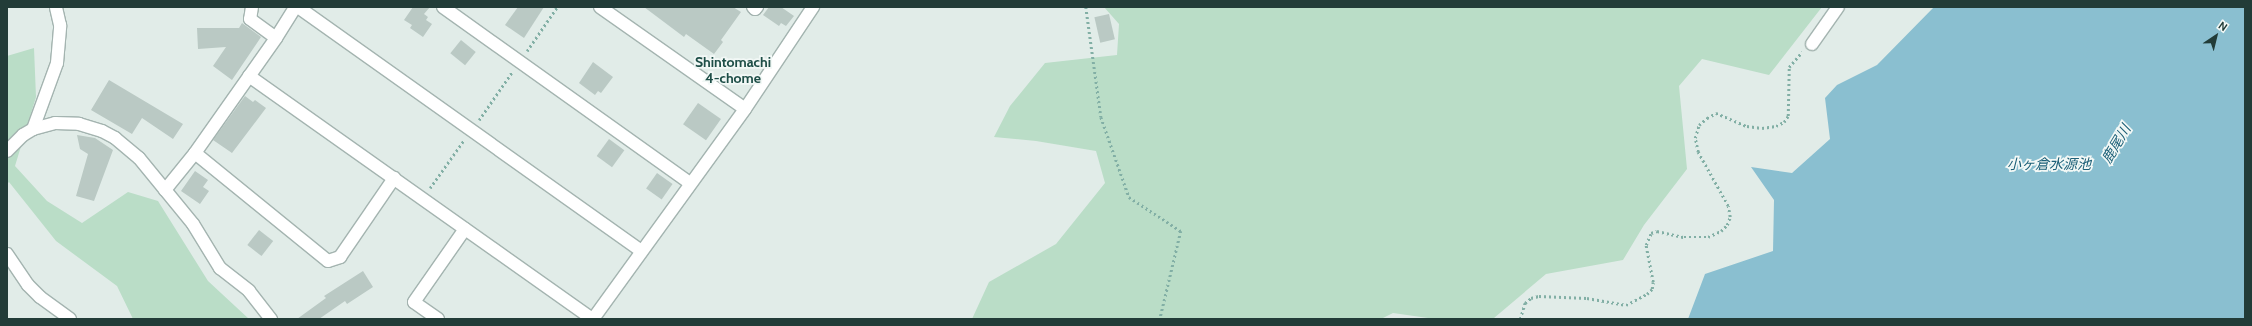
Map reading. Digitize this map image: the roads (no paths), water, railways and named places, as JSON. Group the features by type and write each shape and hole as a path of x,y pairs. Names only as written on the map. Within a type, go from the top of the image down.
{"street":[{"path":"33,129 57,63 60,25 56,7"},
{"path":"252,7 250,19 276,38"},
{"path":"165,190 195,153 296,7 472,130 641,251"},
{"path":"443,7 690,183"},
{"path":"600,7 745,109"},
{"path":"752,7 755,9 757,7"},
{"path":"249,76 423,197 593,319 745,109 813,7"},
{"path":"1812,44 1838,7"},
{"path":"7,150 23,135 33,129 43,125 66,122 102,131 125,145 139,158 193,224 220,268 249,291 271,319"},
{"path":"195,153 328,261 340,257 394,178"},
{"path":"438,319 414,302 465,228"},
{"path":"7,254 28,286 40,297 70,319"}],"water":[{"name":"小ヶ倉水源池","path":"1934,7 2245,7 2245,319 1688,319 1705,274 1773,251 1774,200 1751,167 1792,173 1830,139 1825,98 1837,85 1877,65"}],"district":[{"name":"Shintomachi 4-chome","path":"733,70"}],"water label":[{"name":"鹿尾川","path":"2116,144"}]}
